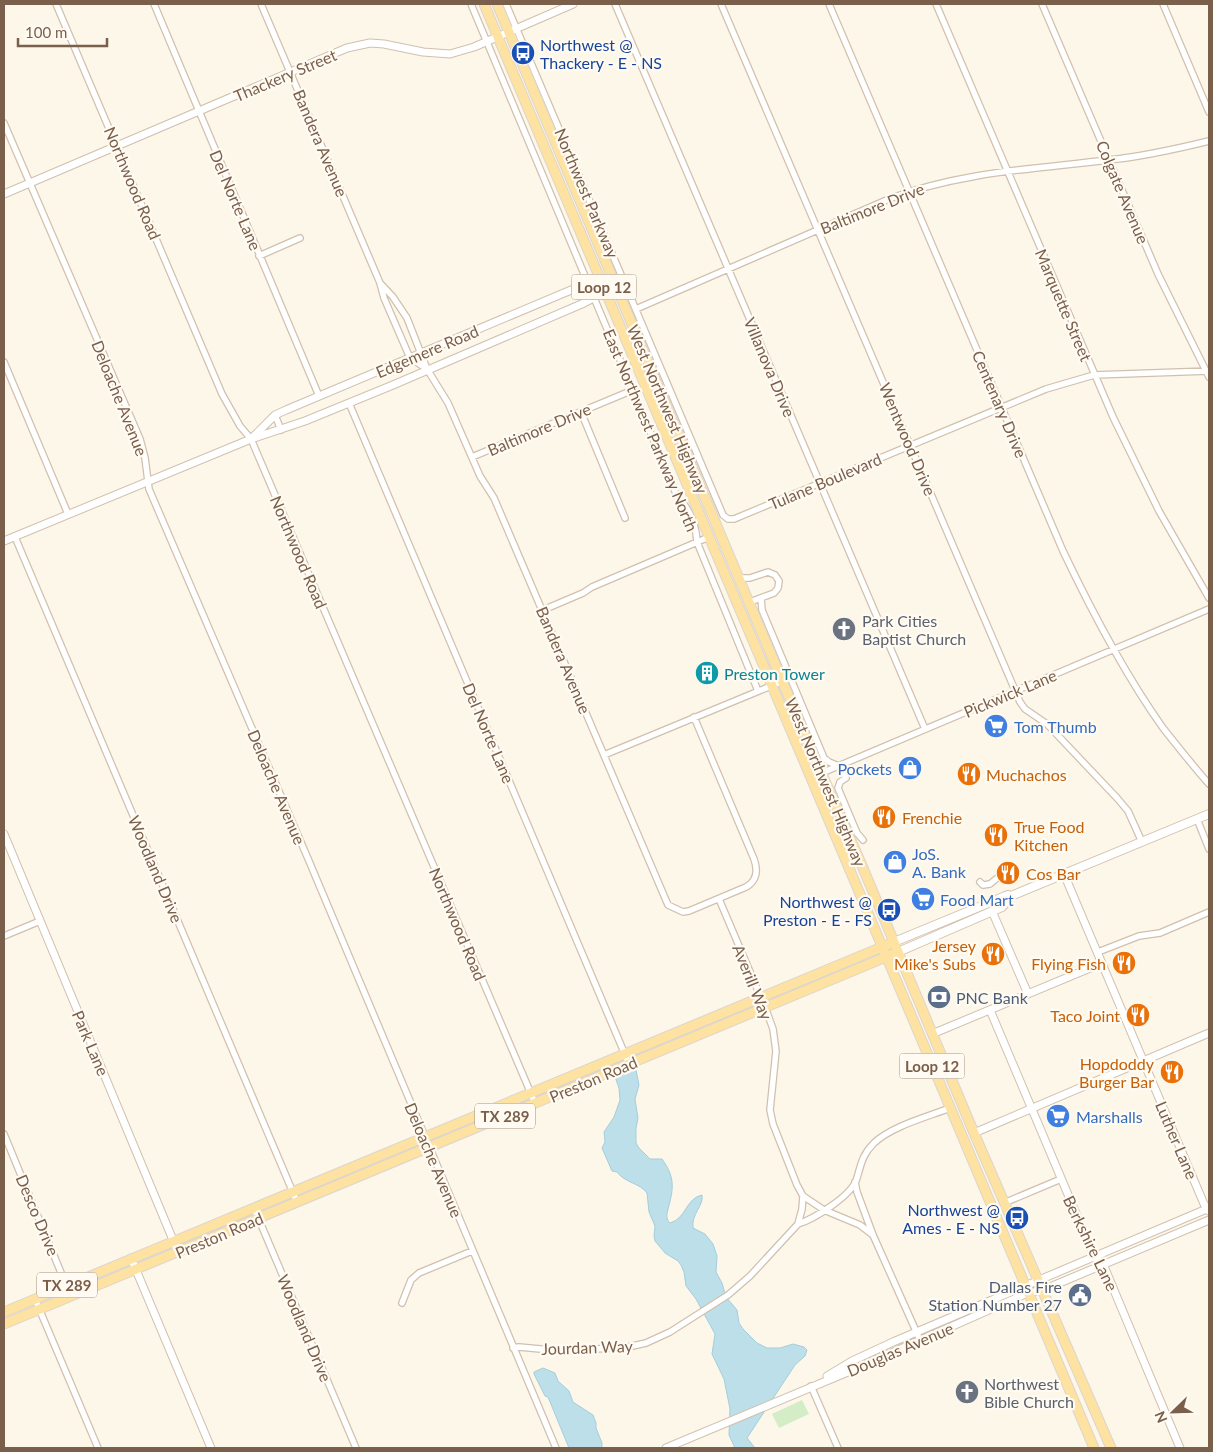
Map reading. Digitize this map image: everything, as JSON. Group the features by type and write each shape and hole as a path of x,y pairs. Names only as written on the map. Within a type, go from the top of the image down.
{"main road":[{"name":"West Northwest Highway","path":"484,4 1094,1448"},
{"name":"West Northwest Highway","path":"497,4 512,30 615,282 932,1034 1111,1448"},
{"path":"709,538 719,548 741,600 750,602"},
{"name":"Preston Road","path":"4,1312 760,997 1209,814"},
{"name":"Preston Road","path":"4,1324 898,952 1002,906 1007,896"},
{"path":"988,903 992,911"},
{"path":"938,1078 947,1086 965,1128 974,1133"},
{"path":"1039,1316 1051,1312"}],"street":[{"name":"Northwood Road","path":"56,4 222,394 240,426 251,439 534,1103"},
{"name":"Del Norte Lane","path":"154,4 319,396"},
{"name":"Bandera Avenue","path":"261,4 410,358 427,369"},
{"name":"East Northwest Parkway North","path":"471,4 677,496 686,505 690,513 696,529 698,542 758,691"},
{"name":"Northwest Parkway","path":"506,4 512,30 636,309 723,515 728,519"},
{"name":"Thackery Street","path":"4,194 357,45 370,43 384,44 438,54 462,51 573,4"},
{"name":"Villanova Drive","path":"615,4 925,729"},
{"name":"Wentwood Drive","path":"721,4 1015,691 1025,709 1047,724 1128,811 1142,842"},
{"name":"Centenary Drive","path":"829,4 1001,408 1084,595 1139,691 1163,727 1209,784"},
{"name":"Marquette Street","path":"936,4 1094,375 1140,474 1184,557 1209,598"},
{"name":"Colgate Avenue","path":"1042,4 1158,274 1208,373"},
{"path":"1163,4 1209,112"},
{"name":"Deloache Avenue","path":"4,123 140,439 145,458 149,489 309,861 556,1448"},
{"name":"Baltimore Drive","path":"636,309 909,191 932,184 1007,171 1162,152 1209,141"},
{"path":"259,256 300,238"},
{"name":"Edgemere Road","path":"251,439 275,415 319,396 589,283 601,280 615,282"},
{"name":"Edgemere Road","path":"4,542 251,439 281,430 349,403 606,293 615,282"},
{"name":"Bandera Avenue","path":"380,283 393,297 407,318 427,369 448,403 480,476 494,498 668,906 683,912 719,899"},
{"path":"4,362 68,514"},
{"name":"Tulane Boulevard","path":"728,519 734,519 1046,389 1094,375 1208,373"},
{"name":"Baltimore Drive","path":"472,457 633,390"},
{"name":"Del Norte Lane","path":"349,403 629,1064"},
{"path":"580,412 624,518"},
{"path":"275,415 281,430"},
{"name":"Woodland Drive","path":"15,537 297,1202"},
{"path":"543,610 583,593 592,587 709,538"},
{"path":"740,578 750,578 768,572 775,574 779,581 778,588 774,593 750,602"},
{"path":"762,598 762,610 824,758 829,762 839,765 846,778 840,782 838,788 857,833 864,840"},
{"name":"Pickwick Lane","path":"810,778 1209,609"},
{"path":"604,755 783,680"},
{"path":"694,717 757,869 751,884 719,899"},
{"path":"1197,819 1209,849"},
{"name":"Park Lane","path":"4,834 178,1252"},
{"name":"Luther Lane","path":"1064,874 1204,1204 1209,1210"},
{"path":"980,882 982,885 990,884 996,878"},
{"name":"Averill Way","path":"719,899 772,1029 776,1051 770,1110 773,1124 803,1196"},
{"path":"997,921 1002,906"},
{"path":"992,911 1028,994"},
{"path":"1098,952 1139,936 1160,932 1209,912"},
{"path":"4,936 40,921"},
{"path":"932,1034 1102,963"},
{"name":"Berkshire Lane","path":"990,1010 1094,1256 1103,1264 1180,1448"},
{"path":"974,1133 1209,1033"},
{"name":"Jourdan Way","path":"513,1348 562,1351 636,1346 670,1332 728,1295 750,1276 798,1224 817,1216 849,1192 855,1182 864,1156 881,1137 950,1108"},
{"name":"Desco Drive","path":"4,1134 71,1296"},
{"path":"1004,1203 1061,1179"},
{"path":"855,1182 873,1236 920,1340"},
{"path":"798,1224 803,1196 824,1210 860,1225 873,1236"},
{"name":"Woodland Drive","path":"254,1208 356,1448"},
{"name":"Douglas Avenue","path":"1039,1285 1094,1256 1209,1210"},
{"name":"Douglas Avenue","path":"666,1448 811,1386 917,1333 1027,1289 1103,1264 1209,1220"},
{"path":"1150,1233 1154,1243"},
{"path":"1136,1239 1140,1249"},
{"path":"402,1303 411,1280 419,1273 472,1251"},
{"path":"131,1258 211,1448"},
{"name":"Douglas Avenue","path":"869,1358 920,1340 1027,1289"},
{"path":"35,1298 98,1448"},
{"path":"811,1386 838,1448"}],"green space":[{"path":"802,1400 809,1414 779,1428 772,1414"}],"water":[{"path":"635,1065 639,1085 635,1099 638,1118 636,1143 650,1159 662,1159 669,1171 672,1189 667,1214 668,1221 670,1223 675,1221 692,1200 702,1195 701,1203 694,1218 693,1228 705,1234 713,1244 717,1256 716,1272 726,1297 737,1310 739,1323 743,1329 757,1343 767,1348 780,1348 793,1344 804,1347 807,1350 805,1356 795,1365 747,1438 755,1448 735,1448 729,1435 730,1409 724,1379 712,1354 715,1334 696,1299 686,1286 681,1265 665,1253 655,1241 655,1226 649,1212 647,1193 624,1179 617,1172 612,1171 602,1148 605,1142 604,1132 614,1117 620,1100 619,1088 614,1074"},
{"path":"543,1368 555,1373 558,1381 569,1391 573,1402 593,1415 602,1448 569,1448 548,1397 545,1396 534,1374 534,1372"}],"place":[{"name":"Northwest @ Thackery - E - NS","path":"523,53"},
{"name":"Park Cities Baptist Church","path":"844,629"},
{"name":"Preston Tower","path":"707,673"},
{"name":"Tom Thumb","path":"996,726"},
{"name":"Pockets","path":"910,768"},
{"name":"Muchachos","path":"969,774"},
{"name":"Frenchie","path":"884,817"},
{"name":"True Food Kitchen","path":"996,835"},
{"name":"JoS. A. Bank","path":"895,862"},
{"name":"Cos Bar","path":"1008,873"},
{"name":"Food Mart","path":"923,899"},
{"name":"Northwest @ Preston - E - FS","path":"889,910"},
{"name":"Jersey Mike's Subs","path":"993,954"},
{"name":"Flying Fish","path":"1124,963"},
{"name":"PNC Bank","path":"939,997"},
{"name":"Taco Joint","path":"1138,1015"},
{"name":"Hopdoddy Burger Bar","path":"1172,1072"},
{"name":"Marshalls","path":"1058,1116"},
{"name":"Northwest @ Ames - E - NS","path":"1017,1218"},
{"name":"Dallas Fire Station Number 27","path":"1080,1295"},
{"name":"Northwest Bible Church","path":"967,1392"}]}
